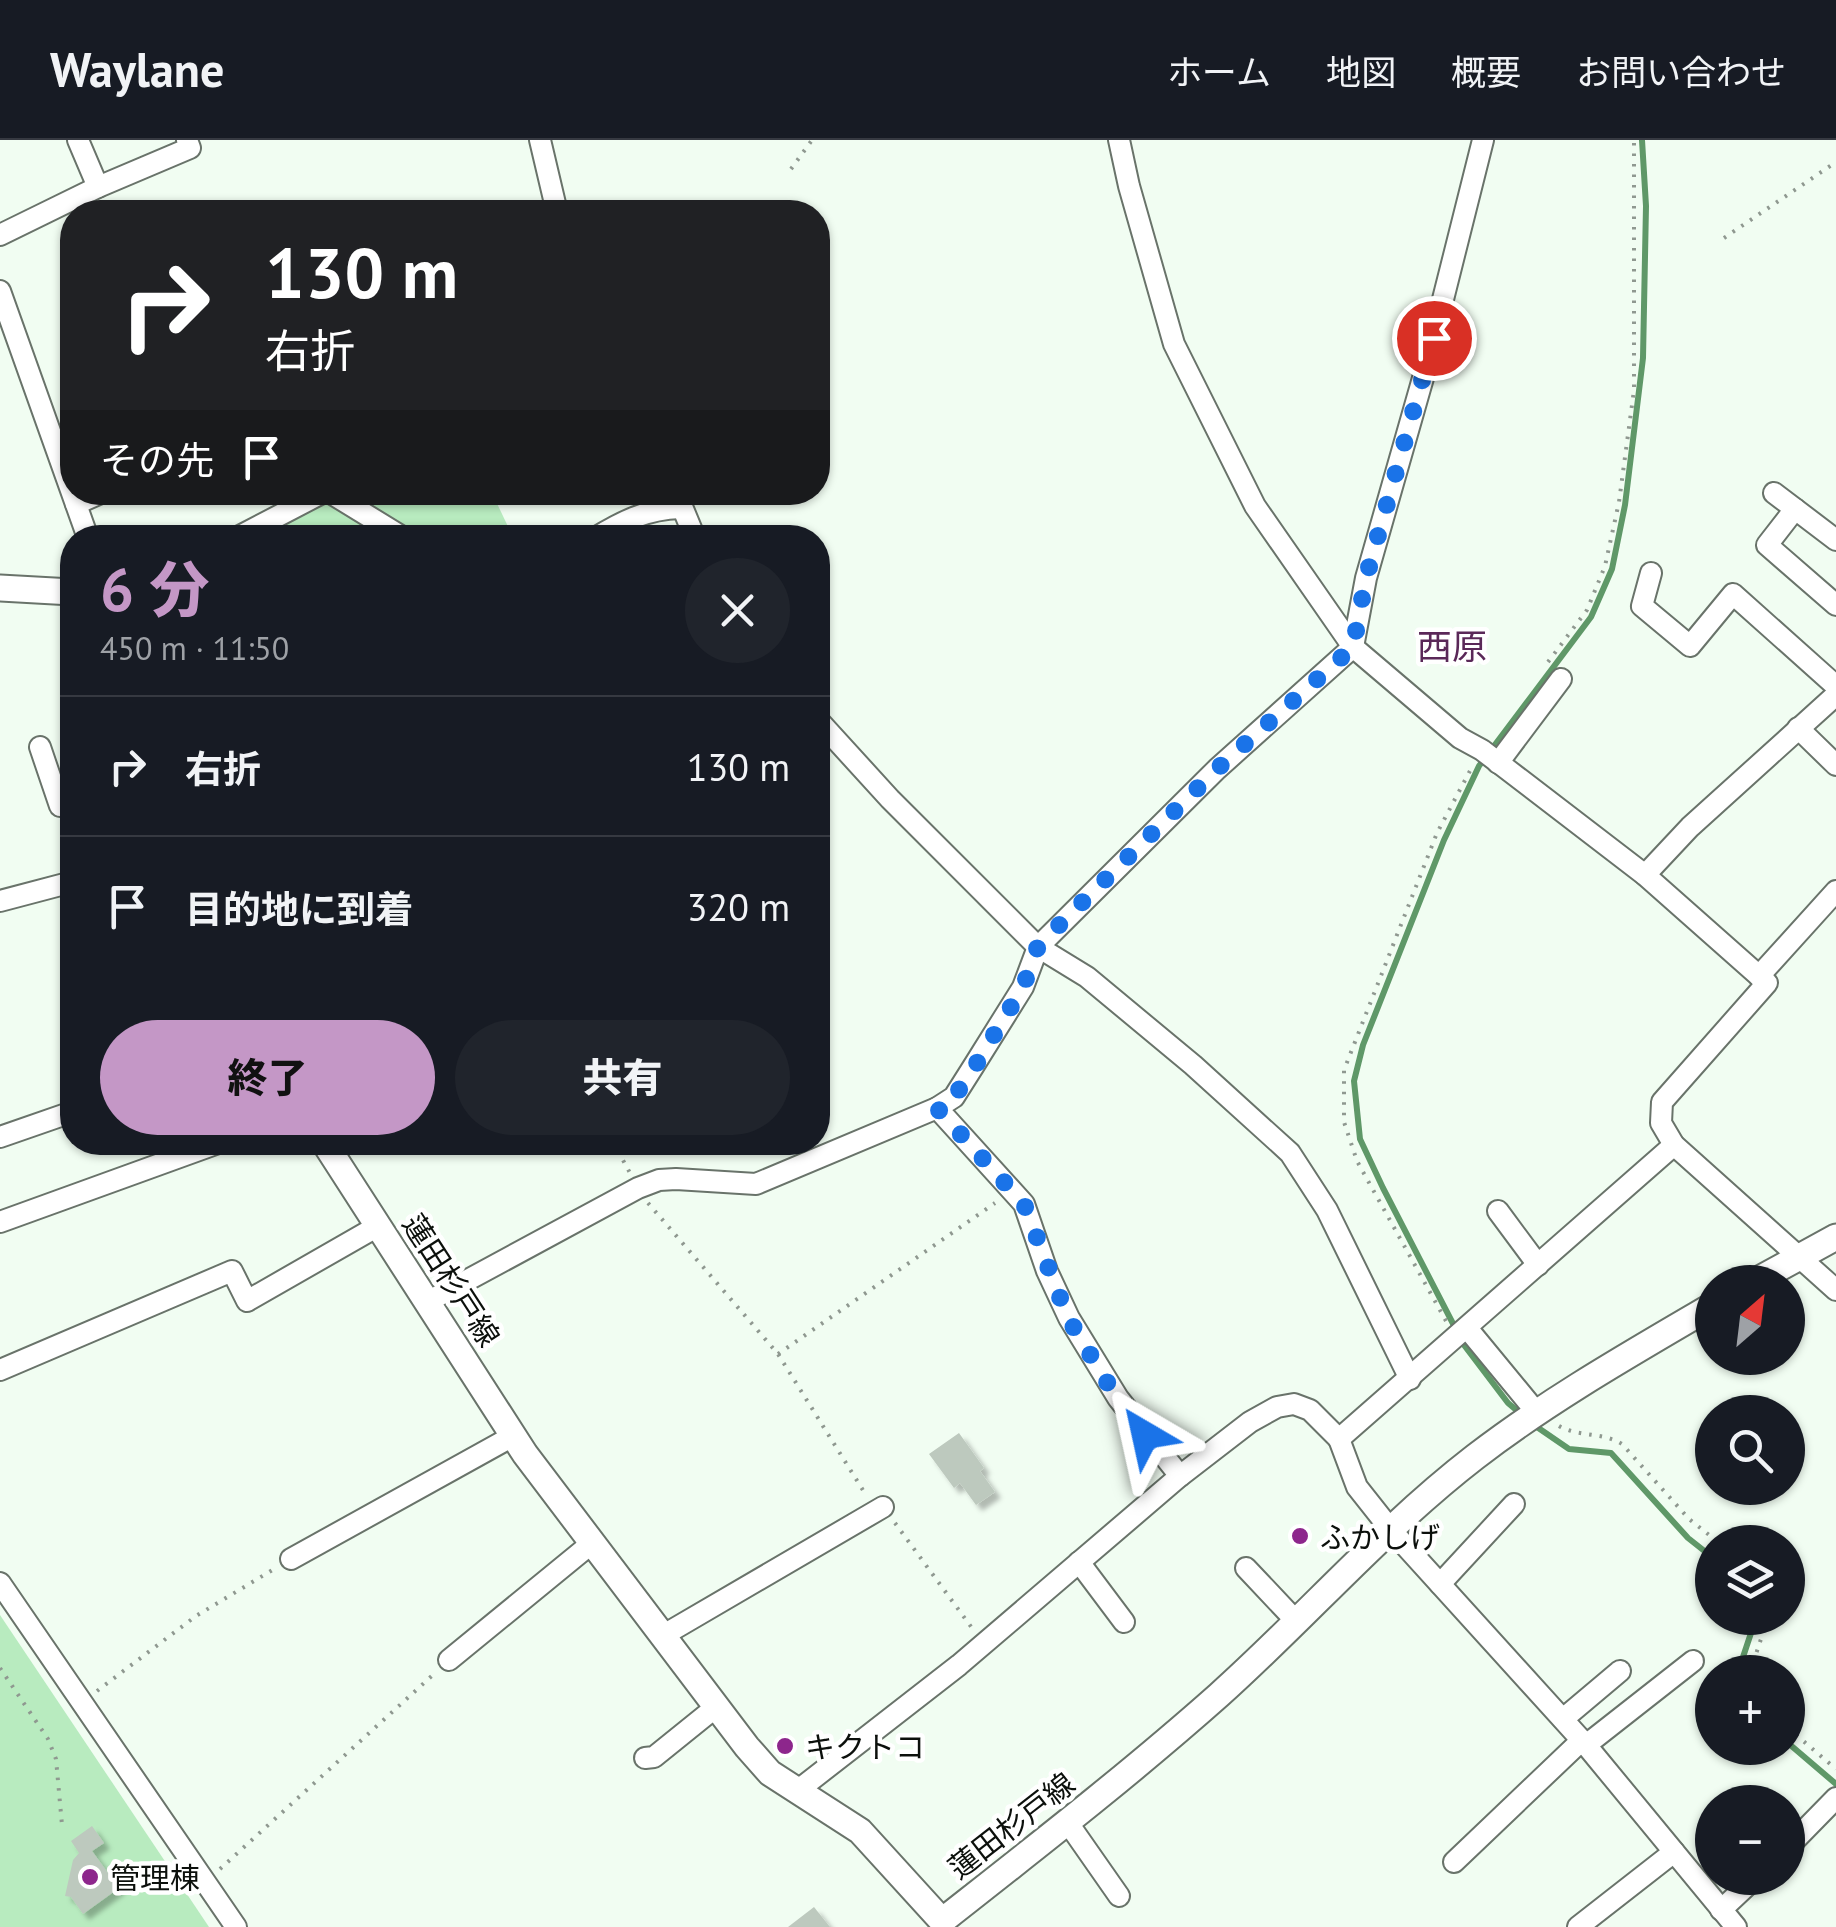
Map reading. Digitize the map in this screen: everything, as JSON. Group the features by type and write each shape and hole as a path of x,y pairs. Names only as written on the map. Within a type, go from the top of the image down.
{"main road":[{"path":"0,588 60,591"},
{"name":"蓮田杉戸線","path":"332,1155 513,1436 716,1707 770,1773 860,1831 942,1925 1220,1694 1391,1530 1473,1458 1539,1411 1695,1316"},
{"path":"1784,1265 1836,1237"}],"street":[{"path":"78,140 98,186"},
{"path":"70,200 190,148 186,140"},
{"path":"540,140 554,200"},
{"path":"1120,140 1129,186 1174,344 1255,506 1353,647 1460,738 1498,762 1645,875 1766,983 1662,1102 1660,1123 1674,1144 1836,1290"},
{"path":"830,1153 937,1108 954,1097 1023,987 1038,946 1217,769 1353,647 1366,578 1425,371 1483,140"},
{"path":"0,235 60,205"},
{"path":"0,290 60,459"},
{"path":"1774,493 1836,540"},
{"path":"262,525 301,505"},
{"path":"349,505 382,525"},
{"path":"620,525 666,505"},
{"path":"1795,509 1767,545 1836,605"},
{"path":"1651,573 1642,606 1690,646 1733,594 1836,686"},
{"path":"1498,762 1561,679"},
{"path":"1645,875 1690,826 1836,695"},
{"path":"1798,728 1836,765"},
{"path":"830,733 890,799 1038,946 1087,978 1290,1152 1327,1210 1410,1379"},
{"path":"40,747 60,806"},
{"path":"0,901 60,885"},
{"path":"1759,976 1836,891"},
{"path":"937,1108 1024,1204 1068,1318 1118,1398 1180,1476"},
{"path":"0,1137 60,1116"},
{"path":"1339,1439 1674,1144"},
{"path":"0,1222 185,1155"},
{"path":"427,1302 659,1180 756,1184 825,1155"},
{"path":"1498,1211 1538,1265"},
{"path":"0,1370 232,1271 247,1302 378,1226"},
{"path":"1467,1328 1539,1411"},
{"path":"797,1791 984,1644 1180,1476 1250,1422 1276,1407 1294,1404 1310,1410 1339,1439 1357,1488 1391,1530 1584,1742 1736,1927"},
{"path":"291,1559 513,1436"},
{"path":"1440,1584 1514,1504"},
{"path":"662,1636 880,1509"},
{"path":"449,1660 592,1542"},
{"path":"1080,1562 1124,1622"},
{"path":"1246,1568 1296,1621"},
{"path":"0,1583 236,1927"},
{"path":"1454,1862 1584,1742 1693,1661"},
{"path":"1563,1719 1620,1671"},
{"path":"646,1758 654,1757 716,1707"},
{"path":"1805,1830 1836,1798"},
{"path":"1068,1823 1119,1896"},
{"path":"1587,1924 1674,1852"},
{"path":"1722,1910 1737,1895"}],"path":[{"path":"791,169 812,140"},
{"path":"1724,238 1836,162"},
{"path":"620,1155 638,1188 778,1354 880,1509 984,1644"},
{"path":"778,1354 1014,1190"},
{"path":"1539,1411 1562,1429 1622,1444 1697,1525"},
{"path":"82,1703 196,1616 291,1559"},
{"path":"206,1882 449,1660"},
{"path":"0,1668 48,1739 56,1759 62,1825"},
{"path":"1805,1743 1836,1769"}],"green space":[{"path":"273,505 498,505 507,525 282,525"},
{"path":"0,1615 209,1927 0,1927"}],"building":[{"path":"959,1433 984,1468 980,1471 995,1492 976,1505 960,1483 954,1488 929,1454"},
{"name":"管理棟","path":"92,1826 104,1843 92,1851 119,1888 83,1914 71,1897 65,1896 73,1860 79,1853 71,1841"},
{"path":"814,1907 830,1927 788,1927"}],"waterway":[{"path":"1521,1414 1508,1403 1464,1345 1383,1188 1360,1139 1354,1081 1363,1045 1444,840 1479,766 1591,617 1612,569 1625,505 1643,358 1646,206 1642,140"},
{"path":"1534,1425 1569,1449 1611,1453 1695,1544"},
{"path":"1744,1655 1750,1635"},
{"path":"1805,1758 1836,1784"}],"place":[{"name":"ふかしげ","path":"1300,1536"},
{"name":"キクトコ","path":"785,1746"},
{"name":"管理棟","path":"90,1877"}],"district":[{"name":"西原","path":"1452,646"}],"route":[{"path":"1145,1435 1068,1318 1024,1204 937,1108 954,1097 974,1068 1023,987 1038,946 1217,769 1353,647 1366,578 1434,338"}]}
